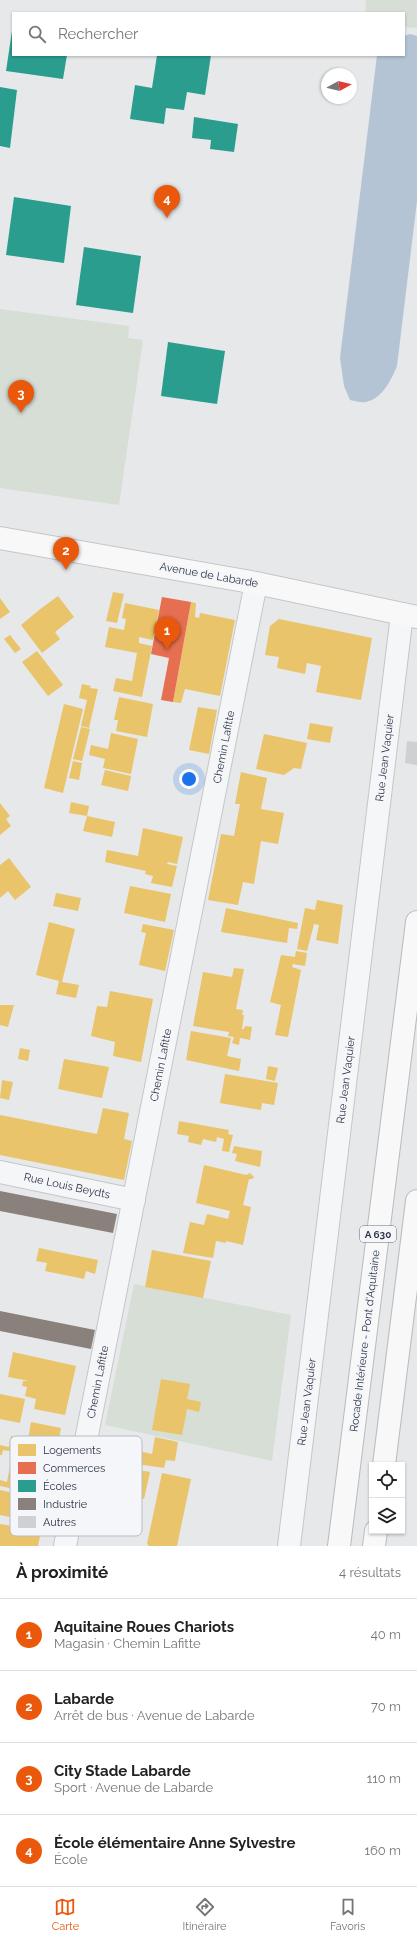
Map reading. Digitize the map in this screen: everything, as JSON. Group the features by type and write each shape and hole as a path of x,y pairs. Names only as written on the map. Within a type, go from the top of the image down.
{"main road":[{"name":"Avenue de Labarde","path":"0,538 256,583 410,615"},
{"name":"Rocade Intérieure - Pont d'Aquitaine","path":"340,1546 417,922"},
{"name":"A 630","path":"384,1462 417,1202"},
{"path":"374,1546 376,1534"}],"street":[{"name":"Chemin Lafitte","path":"88,1436 256,583"},
{"name":"Rue Jean Vaquier","path":"289,1546 410,615"},
{"name":"Rue Louis Beydts","path":"0,1172 134,1200"},
{"name":"Chemin Lafitte","path":"66,1546 68,1536"}],"shaded area":[{"path":"366,0 417,0 417,28 405,27 405,12 365,12"},
{"path":"0,309 129,326 128,338 143,340 119,505 0,488"},
{"path":"134,1284 291,1315 272,1461 105,1425"}],"water":[{"path":"410,34 417,36 417,201 397,366 382,393 372,400 360,402 350,400 344,386 340,358 377,56 405,56 405,36"}],"building: Logements":[{"path":"113,592 124,594 117,623 106,621"},
{"path":"58,596 74,617 55,632 60,639 42,653 21,625"},
{"path":"0,598 10,612 0,619"},
{"path":"191,602 196,603 195,617 199,618 200,613 235,620 220,696 185,689 181,703 173,702"},
{"path":"125,603 159,610 153,640 139,637 139,643 152,646 142,697 113,691 116,678 132,681 137,653 105,647 109,627 124,630 126,619 122,618"},
{"path":"279,619 372,638 361,700 316,692 321,666 307,663 305,674 277,668 279,657 265,655 270,626"},
{"path":"10,635 21,649 15,653 4,639"},
{"path":"37,651 63,685 48,696 22,662"},
{"path":"82,684 91,686 90,688 98,689 89,728 81,726 87,700 79,698"},
{"path":"119,697 153,704 147,737 116,731 118,720 114,720"},
{"path":"64,704 83,709 63,793 44,788"},
{"path":"198,707 217,710 209,754 189,750"},
{"path":"310,723 333,727 330,743 307,739"},
{"path":"81,727 90,729 82,761 73,759"},
{"path":"111,733 138,739 131,774 103,768 105,759 89,755 91,745 108,749"},
{"path":"264,734 307,743 301,769 294,768 284,775 256,769"},
{"path":"73,761 82,763 79,780 69,778"},
{"path":"105,770 131,776 128,791 101,785"},
{"path":"241,772 267,778 261,809 284,813 278,844 261,841 254,884 243,882 238,905 208,900 221,834 234,836 240,804 235,804"},
{"path":"71,802 89,806 87,816 69,813"},
{"path":"0,803 10,816 6,819 11,826 0,835"},
{"path":"87,816 115,822 112,837 83,831"},
{"path":"143,828 183,837 177,864 168,862 167,864 177,866 172,887 151,883 153,876 145,874 146,871 105,862 107,850 138,856"},
{"path":"9,858 31,887 15,900 8,891 0,898 0,865"},
{"path":"130,886 171,894 165,922 124,913"},
{"path":"56,893 81,898 78,911 53,906"},
{"path":"317,900 343,905 338,944 316,940 319,925 314,924 307,951 297,949 305,908 315,910"},
{"path":"226,908 298,923 297,929 289,928 287,943 221,932"},
{"path":"49,922 75,929 62,982 79,985 76,998 56,994 59,981 36,975"},
{"path":"143,924 174,930 165,971 139,965 146,933 141,932"},
{"path":"296,951 307,953 305,966 293,964 292,967 301,970 288,1037 275,1035 281,1005 270,1002 281,955 295,957"},
{"path":"234,968 244,969 236,1009 243,1010 242,1015 244,1015 242,1029 244,1029 245,1026 252,1027 250,1040 240,1038 239,1045 232,1043 234,1037 228,1036 229,1032 193,1026 203,972 232,977"},
{"path":"110,991 153,999 141,1062 113,1056 115,1042 91,1036 97,1006 107,1007"},
{"path":"0,1005 14,1005 8,1027 0,1025"},
{"path":"191,1031 231,1038 227,1056 241,1059 239,1071 186,1060"},
{"path":"20,1048 30,1050 28,1061 18,1059"},
{"path":"64,1059 109,1067 102,1098 58,1089"},
{"path":"268,1066 278,1068 275,1081 266,1079"},
{"path":"225,1074 278,1083 274,1105 262,1103 261,1110 220,1103"},
{"path":"2,1080 13,1082 9,1100 0,1098"},
{"path":"103,1108 129,1113 124,1139 132,1141 124,1180 0,1155 0,1115 97,1134"},
{"path":"179,1121 229,1130 228,1134 233,1135 229,1152 222,1151 224,1139 217,1137 216,1142 203,1139 201,1145 188,1142 189,1136 177,1134"},
{"path":"234,1146 262,1151 260,1167 235,1161 237,1154 232,1153"},
{"path":"204,1165 246,1175 250,1173 254,1177 249,1179 243,1205 251,1207 243,1245 226,1241 226,1243 216,1241 213,1258 183,1253 190,1222 204,1225 207,1214 228,1219 230,1211 196,1203"},
{"path":"39,1248 98,1260 95,1274 86,1271 84,1279 45,1271 47,1263 36,1261"},
{"path":"152,1250 211,1261 203,1298 145,1287"},
{"path":"13,1352 76,1366 65,1415 34,1409 36,1399 25,1396 27,1387 22,1386 23,1381 29,1381 8,1377"},
{"path":"161,1379 190,1384 187,1399 201,1402 199,1412 187,1409 182,1435 152,1430"},
{"path":"0,1394 25,1399 20,1423 0,1419"},
{"path":"31,1422 61,1428 59,1436 29,1436"},
{"path":"155,1437 178,1442 175,1461 166,1460 164,1468 142,1465 142,1452 152,1454"},
{"path":"10,1442 10,1451 3,1450 2,1455 0,1455 0,1445 9,1447"},
{"path":"10,1466 10,1488 0,1486 0,1480 7,1482"},
{"path":"142,1471 150,1472 144,1499 142,1499"},
{"path":"162,1473 191,1479 177,1546 149,1546 147,1544"},
{"path":"0,1490 10,1492 10,1517 0,1515"},
{"path":"0,1524 10,1526 10,1536 40,1536 38,1546 0,1546"}],"building: Commerces":[{"path":"162,597 191,602 173,702 161,700 169,658 151,654"}],"building: Écoles":[{"path":"12,31 12,56 67,56 63,79 6,71"},
{"path":"157,56 211,56 205,95 187,92 184,110 166,108 164,124 130,119 135,85 152,88"},
{"path":"0,87 17,90 10,148 0,146"},
{"path":"194,117 238,124 234,152 210,149 211,140 192,138"},
{"path":"14,197 71,206 64,263 6,255"},
{"path":"84,247 141,256 133,313 76,305"},
{"path":"168,342 225,351 217,404 161,396"}],"building: Industrie":[{"path":"0,1191 117,1214 113,1233 0,1211"},
{"path":"0,1311 95,1330 91,1349 0,1331"}],"building: Autres":[{"path":"407,741 417,742 417,765 405,763"}],"place":[{"name":"École élémentaire Anne Sylvestre","path":"167,218"},
{"name":"City Stade Labarde","path":"21,413"},
{"name":"Labarde","path":"66,570"},
{"name":"Aquitaine Roues Chariots","path":"167,650"}]}
